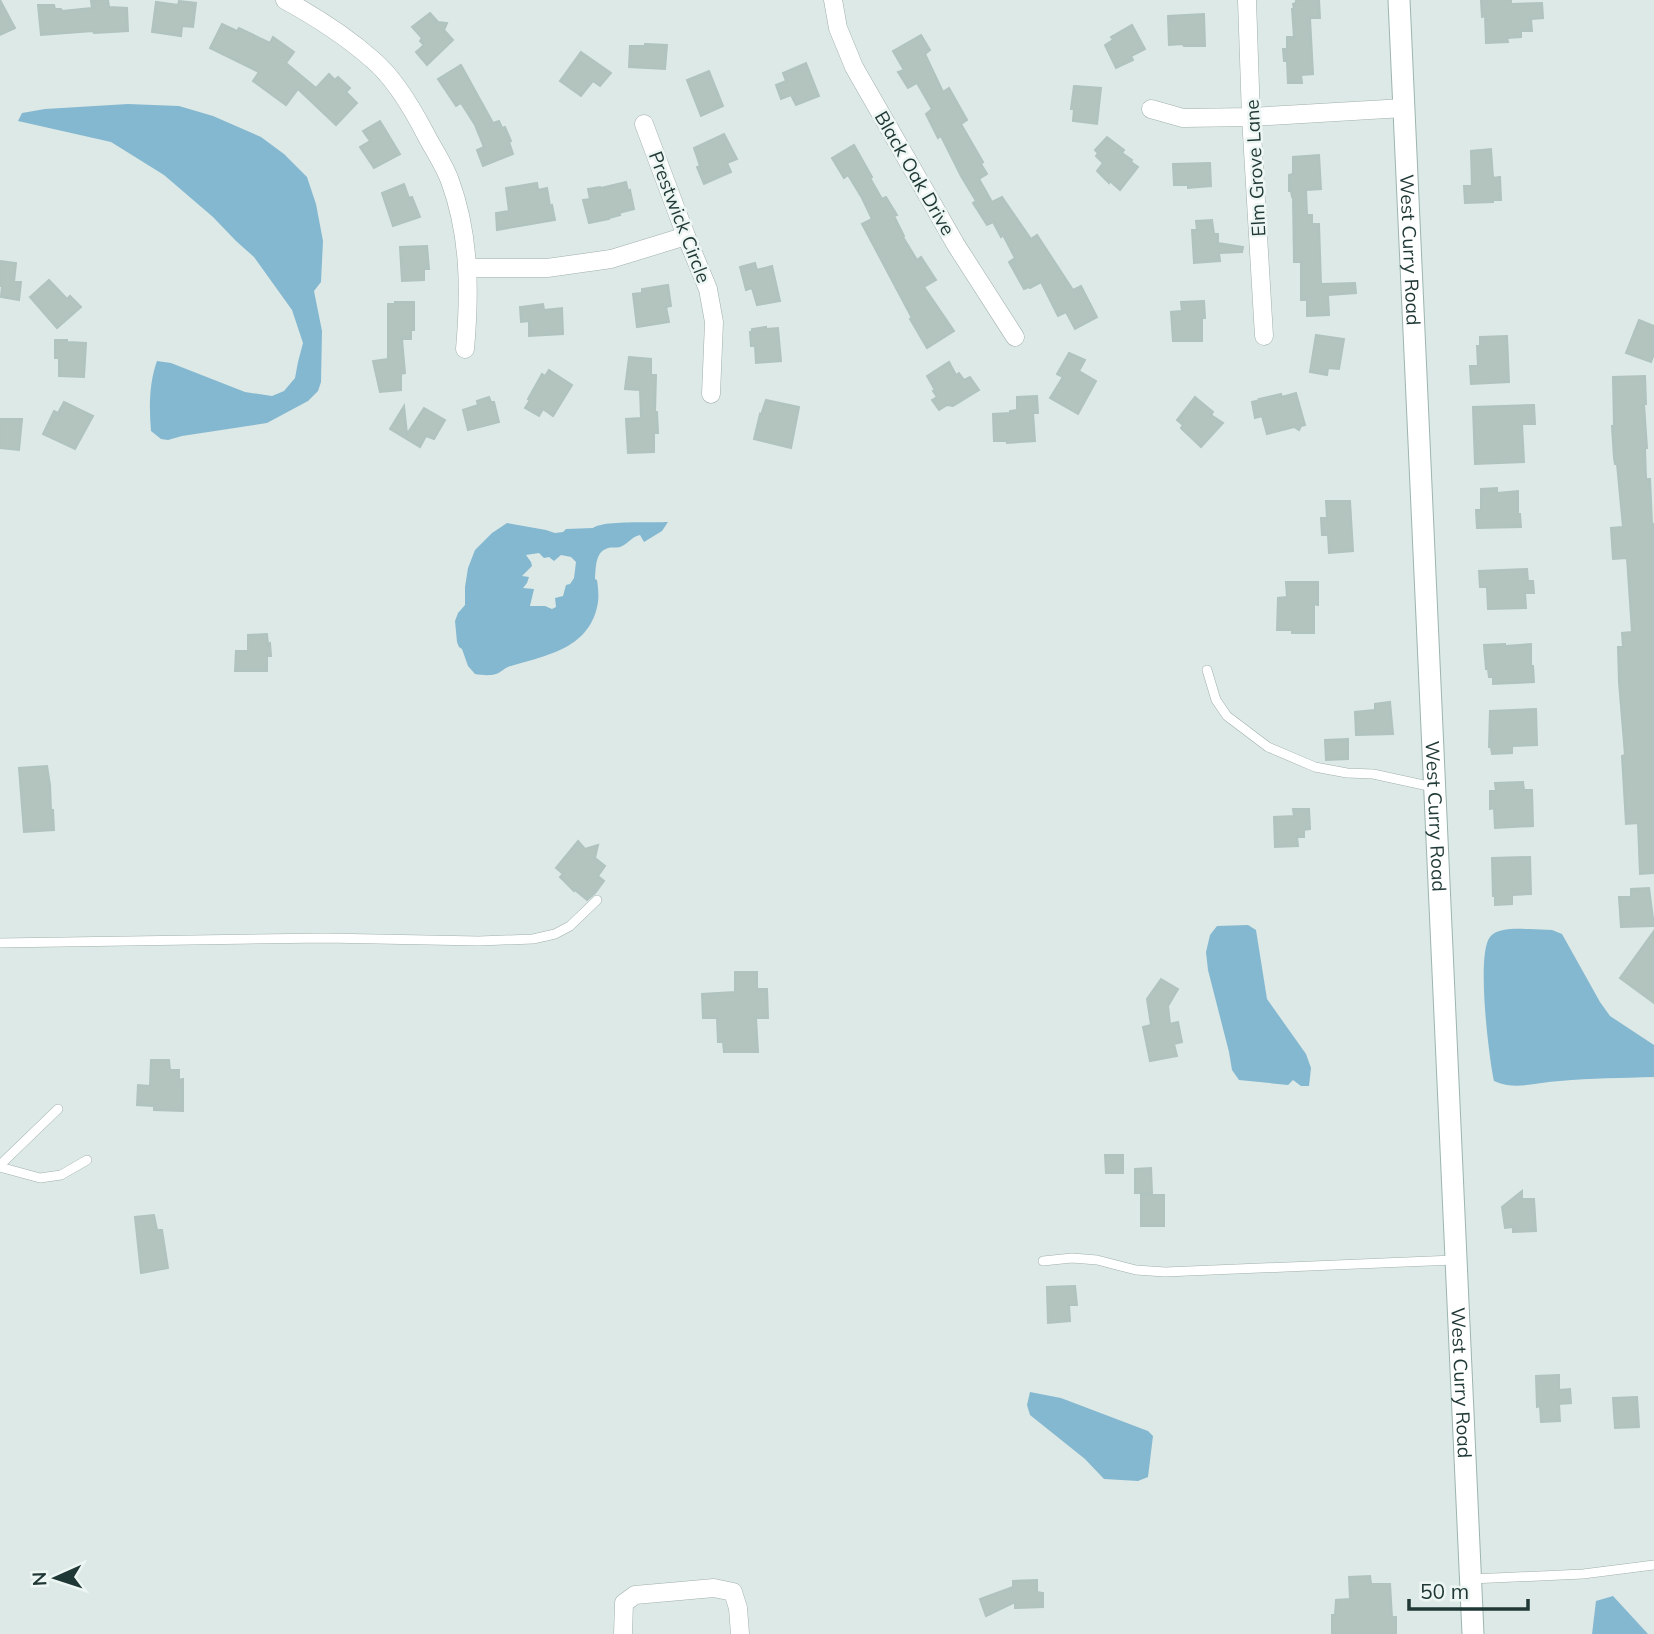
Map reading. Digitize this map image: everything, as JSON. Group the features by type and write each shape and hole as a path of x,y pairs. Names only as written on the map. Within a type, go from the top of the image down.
{"street":[{"path":"285,0 323,21 375,61 410,104 450,180 462,221 468,268 466,349"},
{"name":"Black Oak Drive","path":"833,0 838,28 854,67 956,245 1015,337"},
{"name":"Elm Grove Lane","path":"1247,0 1264,336"},
{"name":"West Curry Road","path":"1399,0 1473,1634"},
{"path":"1151,109 1183,118 1404,108"},
{"name":"Prestwick Circle","path":"644,124 708,289 714,322 711,394"},
{"path":"468,268 547,268 611,259 686,236"},
{"path":"623,1634 624,1603 635,1595 714,1588 733,1592 738,1608 740,1634"}],"lane":[{"path":"1207,670 1216,700 1227,716 1268,747 1315,766 1347,773 1373,774 1435,787"},
{"path":"0,943 325,938 479,941 533,939 555,934 570,926 597,900"},
{"path":"58,1109 0,1166 40,1178 61,1175 87,1160"},
{"path":"1043,1261 1072,1258 1136,1270 1165,1272 1456,1260"},
{"path":"1471,1580 1583,1574 1654,1565"}],"water":[{"path":"128,104 179,106 213,116 261,137 284,154 307,177 316,204 323,241 321,282 314,291 322,331 321,382 318,391 308,401 267,423 168,440 161,439 151,431 150,396 157,361 171,363 245,392 272,396 284,391 295,378 303,343 292,310 254,257 164,175 111,142 18,121 22,113 45,109"},
{"path":"668,522 662,531 644,542 640,535 620,547 608,548 601,553 597,560 595,579 598,602 594,618 577,640 553,653 509,667 494,675 475,674 468,666 457,642 455,621 465,605 468,568 475,550 492,533 507,523 555,533 607,524","holes":["539,553 544,558 549,557 554,561 561,555 571,557 576,562 574,578 566,585 563,596 555,598 556,607 552,609 530,606 534,589 523,588 529,577 522,576 532,566 526,555"]},
{"path":"1248,925 1256,930 1267,999 1306,1054 1311,1068 1309,1086 1301,1086 1293,1080 1288,1085 1239,1080 1232,1070 1206,952 1210,935 1217,926"},
{"path":"1552,930 1562,934 1610,1016 1654,1045 1654,1077 1583,1079 1518,1086 1494,1081 1485,1007 1486,947 1490,937 1498,932"},
{"path":"1030,1392 1061,1398 1148,1431 1153,1436 1148,1477 1138,1481 1104,1479 1085,1459 1030,1415 1027,1405"},
{"path":"1613,1596 1648,1634 1592,1634 1596,1601"}],"building":[{"path":"0,0 15,28 0,35"},
{"path":"108,0 109,7 127,8 128,31 41,35 38,5 54,5 55,9 62,11 92,8 91,1"},
{"path":"1296,0 1319,0 1320,18 1310,18 1313,74 1301,75 1302,83 1288,83 1287,61 1284,61 1283,49 1287,49 1287,37 1294,37 1292,9"},
{"path":"1481,0 1511,0 1511,4 1542,3 1543,18 1531,19 1532,31 1521,31 1521,37 1507,38 1508,42 1486,43 1485,16 1482,17"},
{"path":"179,1 196,3 193,27 182,26 181,36 152,32 156,2 178,5"},
{"path":"430,13 438,22 447,23 444,30 453,40 427,65 416,52 424,45 420,41 422,38 412,27"},
{"path":"1204,14 1205,46 1169,45 1168,16"},
{"path":"222,24 237,31 239,28 270,43 273,37 294,52 286,63 316,88 329,74 335,80 338,77 350,88 346,92 357,103 336,125 298,89 286,105 253,81 259,72 210,48"},
{"path":"1132,25 1145,49 1131,56 1133,60 1116,68 1105,45 1113,40 1111,37"},
{"path":"921,35 930,50 925,54 943,92 949,88 967,120 961,124 983,162 981,164 987,174 979,179 992,202 1002,197 1031,239 1037,235 1073,290 1081,286 1097,317 1075,329 1066,312 1058,316 1041,282 1024,289 1009,262 1015,258 1003,235 1001,237 993,222 987,225 973,203 976,201 941,136 938,138 926,114 932,109 917,83 908,88 898,72 904,70 893,51"},
{"path":"667,45 665,69 629,67 630,46"},
{"path":"581,52 611,73 600,86 593,81 581,96 560,81"},
{"path":"806,63 819,96 796,105 791,95 781,99 776,85 786,81 783,73"},
{"path":"461,65 493,123 499,121 502,128 505,127 511,141 509,142 513,154 483,166 477,150 484,147 475,125 461,103 456,106 438,79"},
{"path":"709,71 723,106 701,116 687,80"},
{"path":"1074,86 1101,88 1097,124 1073,121 1074,109 1071,109"},
{"path":"380,121 400,154 374,168 360,147 370,141 363,131"},
{"path":"724,134 737,159 727,163 731,172 704,184 697,167 700,166 694,148"},
{"path":"1107,137 1124,150 1122,153 1138,167 1120,190 1097,171 1103,163 1096,156 1098,153 1095,150"},
{"path":"854,145 882,199 886,197 897,215 894,216 903,237 917,260 921,257 936,280 924,287 954,331 927,348 862,224 872,219 862,198 848,175 844,178 832,158"},
{"path":"1491,149 1493,178 1500,177 1501,200 1465,203 1464,186 1472,186 1471,151"},
{"path":"1319,155 1321,189 1306,190 1307,215 1312,215 1312,224 1319,224 1321,284 1355,283 1356,293 1328,295 1329,315 1307,316 1307,300 1301,300 1301,262 1294,262 1293,197 1289,191 1289,175 1293,174 1293,157"},
{"path":"1210,163 1211,186 1188,188 1188,185 1174,185 1173,164"},
{"path":"626,182 634,209 609,219 589,223 583,200 590,199 588,189"},
{"path":"537,183 538,190 547,188 555,220 497,230 496,213 509,211 506,188"},
{"path":"404,184 420,217 393,226 382,193"},
{"path":"1212,220 1214,234 1218,234 1218,243 1243,247 1242,252 1219,253 1220,261 1194,263 1192,230 1197,230 1196,221"},
{"path":"427,246 429,269 424,269 424,280 402,281 400,247"},
{"path":"0,261 16,263 14,282 21,282 19,300 1,297"},
{"path":"755,263 757,270 772,266 780,301 757,305 752,288 746,290 740,267"},
{"path":"49,280 67,299 70,296 81,307 57,328 30,297"},
{"path":"668,285 671,306 666,307 669,322 637,327 633,294 642,293 642,289"},
{"path":"1204,301 1202,341 1173,341 1171,312 1182,311 1181,302"},
{"path":"414,302 414,330 411,330 411,339 402,339 405,373 401,374 401,390 380,392 373,361 388,359 388,304"},
{"path":"543,304 544,310 562,308 563,334 529,336 529,321 521,322 520,307"},
{"path":"1639,320 1654,326 1654,354 1651,362 1626,353"},
{"path":"778,328 781,361 756,363 755,346 751,346 750,332 752,329"},
{"path":"1316,335 1344,339 1339,369 1328,368 1327,375 1310,372"},
{"path":"1507,336 1509,382 1471,384 1470,366 1478,366 1477,346 1480,346 1480,337"},
{"path":"55,340 86,343 84,377 59,376"},
{"path":"1069,353 1085,360 1079,371 1096,381 1078,414 1050,398 1063,377 1057,374"},
{"path":"629,357 651,359 651,375 656,375 655,412 658,433 654,433 654,452 628,453 626,419 641,418 640,390 625,389"},
{"path":"949,362 956,375 959,373 964,380 970,377 979,390 953,406 947,405 939,410 932,400 937,397 927,376"},
{"path":"549,370 572,385 553,416 543,409 539,416 525,408 542,374 545,376"},
{"path":"1645,376 1646,479 1650,479 1654,524 1654,873 1640,874 1638,823 1626,824 1622,756 1625,755 1618,647 1623,647 1622,633 1632,632 1627,558 1613,559 1611,528 1623,527 1612,426 1613,377"},
{"path":"1296,393 1305,425 1299,430 1294,427 1267,434 1262,416 1255,418 1252,402"},
{"path":"1037,396 1038,413 1033,413 1035,441 994,441 993,414 1017,410 1017,397"},
{"path":"489,397 491,402 494,402 499,422 468,430 463,410 478,405 477,401"},
{"path":"1195,397 1213,412 1211,415 1223,423 1201,447 1181,428 1183,425 1177,420"},
{"path":"766,400 799,407 791,448 754,439"},
{"path":"64,402 93,416 75,449 43,434 54,411 58,413"},
{"path":"1534,405 1535,424 1522,424 1524,462 1475,464 1473,407"},
{"path":"404,406 407,434 424,408 445,420 434,439 426,436 420,447 390,429"},
{"path":"0,419 22,419 19,450 0,448"},
{"path":"1497,488 1497,493 1518,491 1521,527 1477,528 1476,510 1481,510 1481,489"},
{"path":"1326,501 1350,501 1353,551 1329,553 1328,535 1322,535 1321,518 1327,518"},
{"path":"1527,569 1528,581 1533,581 1534,593 1525,593 1526,608 1488,609 1487,587 1480,587 1479,571"},
{"path":"1286,582 1318,582 1318,605 1314,604 1314,633 1277,630 1278,598 1287,597"},
{"path":"267,634 271,656 267,656 267,671 235,671 236,651 248,651 248,635"},
{"path":"1531,644 1534,682 1493,684 1493,677 1489,677 1486,669 1484,645"},
{"path":"1390,702 1393,734 1356,735 1355,712 1375,710 1375,704"},
{"path":"1536,709 1537,745 1512,746 1512,753 1492,754 1489,747 1490,711"},
{"path":"1348,739 1348,759 1326,760 1325,740"},
{"path":"47,766 54,830 24,832 19,768"},
{"path":"1523,782 1524,790 1532,790 1533,826 1495,828 1494,808 1490,809 1490,791 1496,791 1495,783"},
{"path":"1293,809 1309,809 1310,829 1304,830 1304,837 1297,837 1298,846 1275,847 1274,817 1294,816"},
{"path":"578,841 585,849 598,845 595,858 605,866 598,876 604,881 587,900 560,877 563,874 556,868"},
{"path":"1530,857 1531,894 1512,895 1512,904 1495,905 1492,858"},
{"path":"1649,888 1654,926 1621,927 1619,897 1631,897 1631,889"},
{"path":"1654,931 1654,1003 1620,978"},
{"path":"735,972 757,972 757,989 767,989 768,1018 756,1018 758,1052 724,1052 723,1042 718,1042 717,1018 703,1018 702,994 735,992"},
{"path":"1161,979 1178,989 1168,1006 1170,1024 1178,1022 1182,1042 1174,1044 1177,1056 1150,1061 1143,1027 1151,1025 1147,999"},
{"path":"151,1060 169,1060 170,1070 179,1070 179,1080 183,1079 183,1111 154,1110 154,1106 137,1105 138,1085 150,1086"},
{"path":"1105,1155 1123,1155 1123,1173 1106,1173"},
{"path":"1151,1168 1152,1193 1135,1193 1135,1169"},
{"path":"1522,1191 1522,1199 1534,1199 1536,1231 1513,1232 1513,1227 1505,1228 1502,1207"},
{"path":"1141,1195 1164,1195 1164,1226 1141,1226"},
{"path":"154,1215 157,1230 162,1230 168,1268 141,1273 135,1217"},
{"path":"1075,1286 1077,1305 1069,1305 1070,1321 1048,1323 1047,1287"},
{"path":"1559,1375 1559,1390 1570,1389 1571,1403 1559,1404 1560,1421 1541,1422 1540,1406 1537,1407 1536,1376"},
{"path":"1637,1397 1639,1427 1615,1428 1613,1398"},
{"path":"1370,1576 1371,1584 1390,1584 1396,1634 1332,1634 1332,1615 1335,1615 1336,1600 1350,1599 1349,1577"},
{"path":"1037,1580 1037,1592 1043,1593 1043,1607 1015,1608 1015,1602 986,1616 980,1599 1013,1587 1013,1581"}]}
